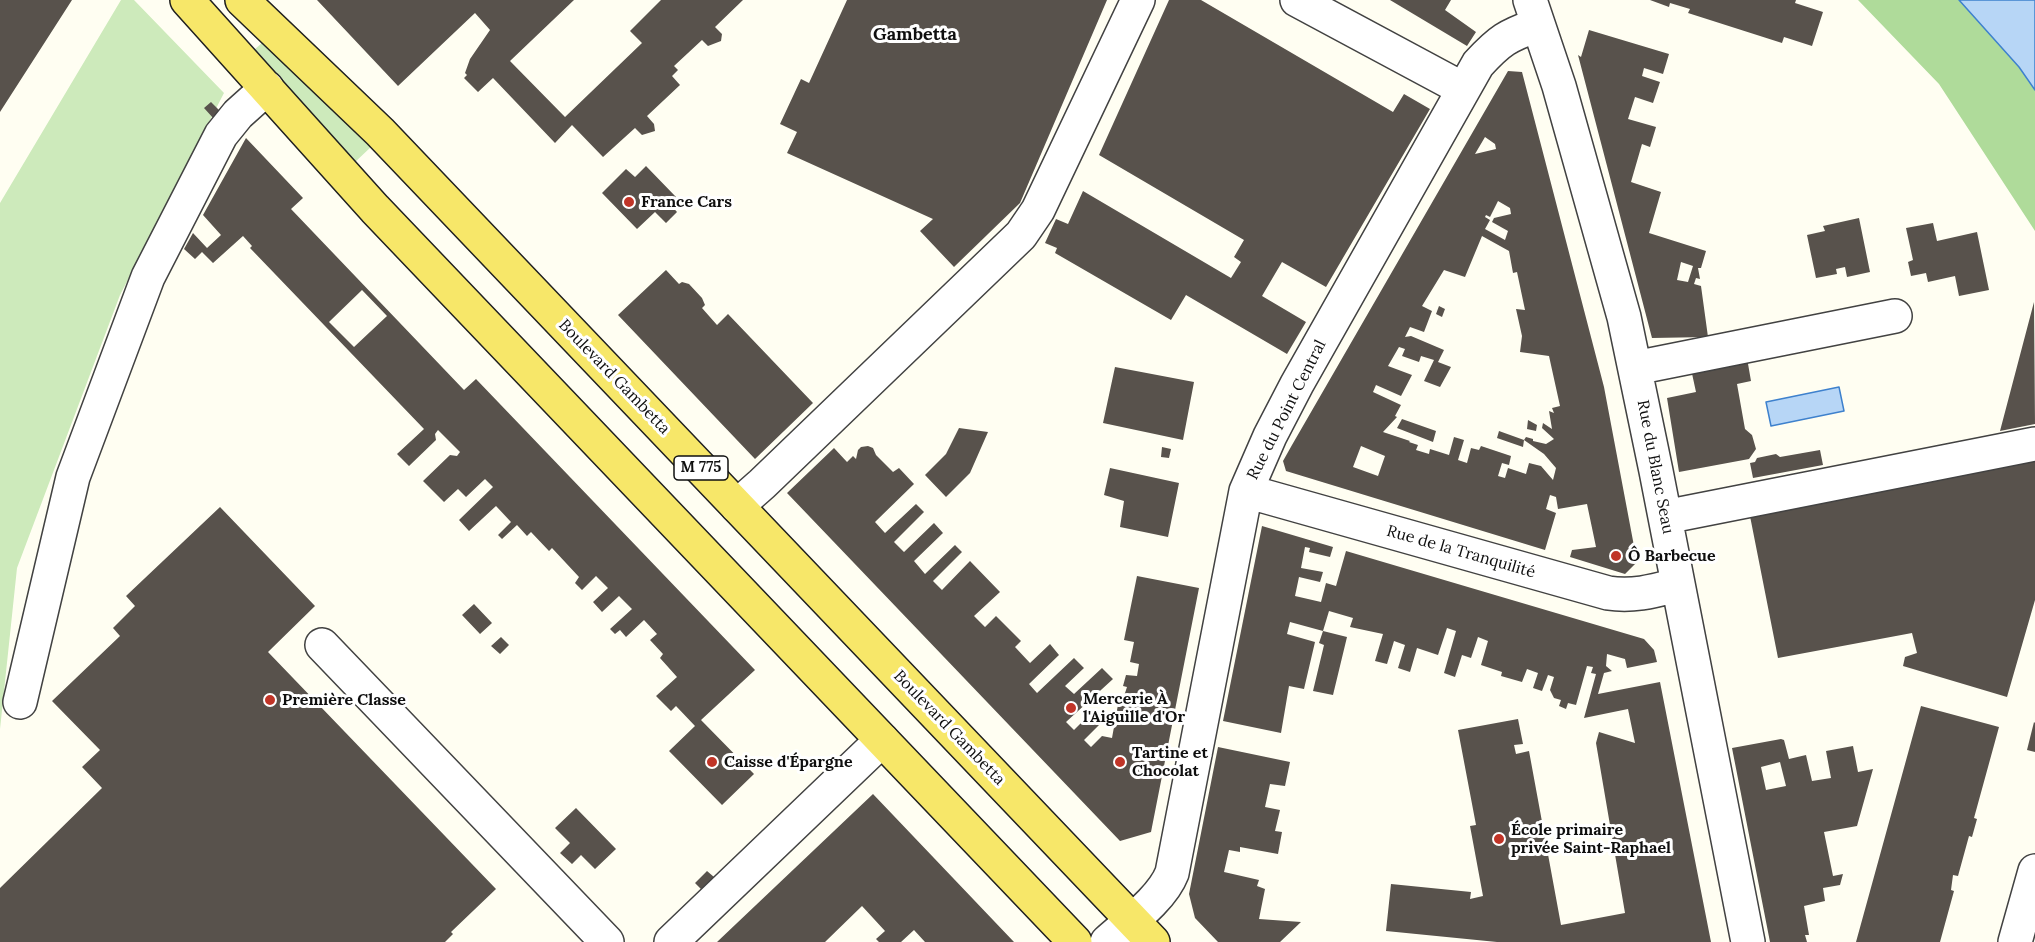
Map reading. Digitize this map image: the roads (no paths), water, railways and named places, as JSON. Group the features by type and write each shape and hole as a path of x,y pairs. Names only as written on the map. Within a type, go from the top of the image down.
{"main road":[{"path":"187,0 375,208 1075,942"},
{"name":"Boulevard Gambetta","path":"242,0 387,140 1143,931"}],"street":[{"path":"737,506 1021,234 1038,210 1138,0"},
{"path":"1297,0 1463,89"},
{"name":"Rue du Point Central","path":"1107,942 1143,931 1172,873 1246,491 1260,457 1297,384 1478,64 1494,46 1510,35 1533,12"},
{"name":"Rue du Blanc Seau","path":"1533,12 1559,86 1621,306 1665,517 1748,942"},
{"path":"20,702 66,497 139,299 221,135 238,114 267,88"},
{"path":"1635,368 1895,316"},
{"path":"1665,517 2035,444"},
{"name":"Rue de la Tranquilité","path":"1246,491 1608,593 1623,596 1641,595 1677,585"},
{"path":"322,645 607,942"},
{"path":"671,942 882,740"},
{"path":"2014,942 2035,871"}],"water":[{"path":"1959,0 2035,0 2035,90 2019,67"},
{"path":"1839,387 1844,411 1771,426 1766,402"}],"place":[{"name":"France Cars","path":"629,202"},
{"name":"Ô Barbecue","path":"1616,556"},
{"name":"Première Classe","path":"270,700"},
{"name":"Mercerie À l'Aiguille d'Or","path":"1071,708"},
{"name":"Caisse d'Épargne","path":"712,762"},
{"name":"Tartine et Chocolat","path":"1120,762"},
{"name":"École primaire privée Saint-Raphael","path":"1499,839"}],"district":[{"name":"Gambetta","path":"915,35"}]}
